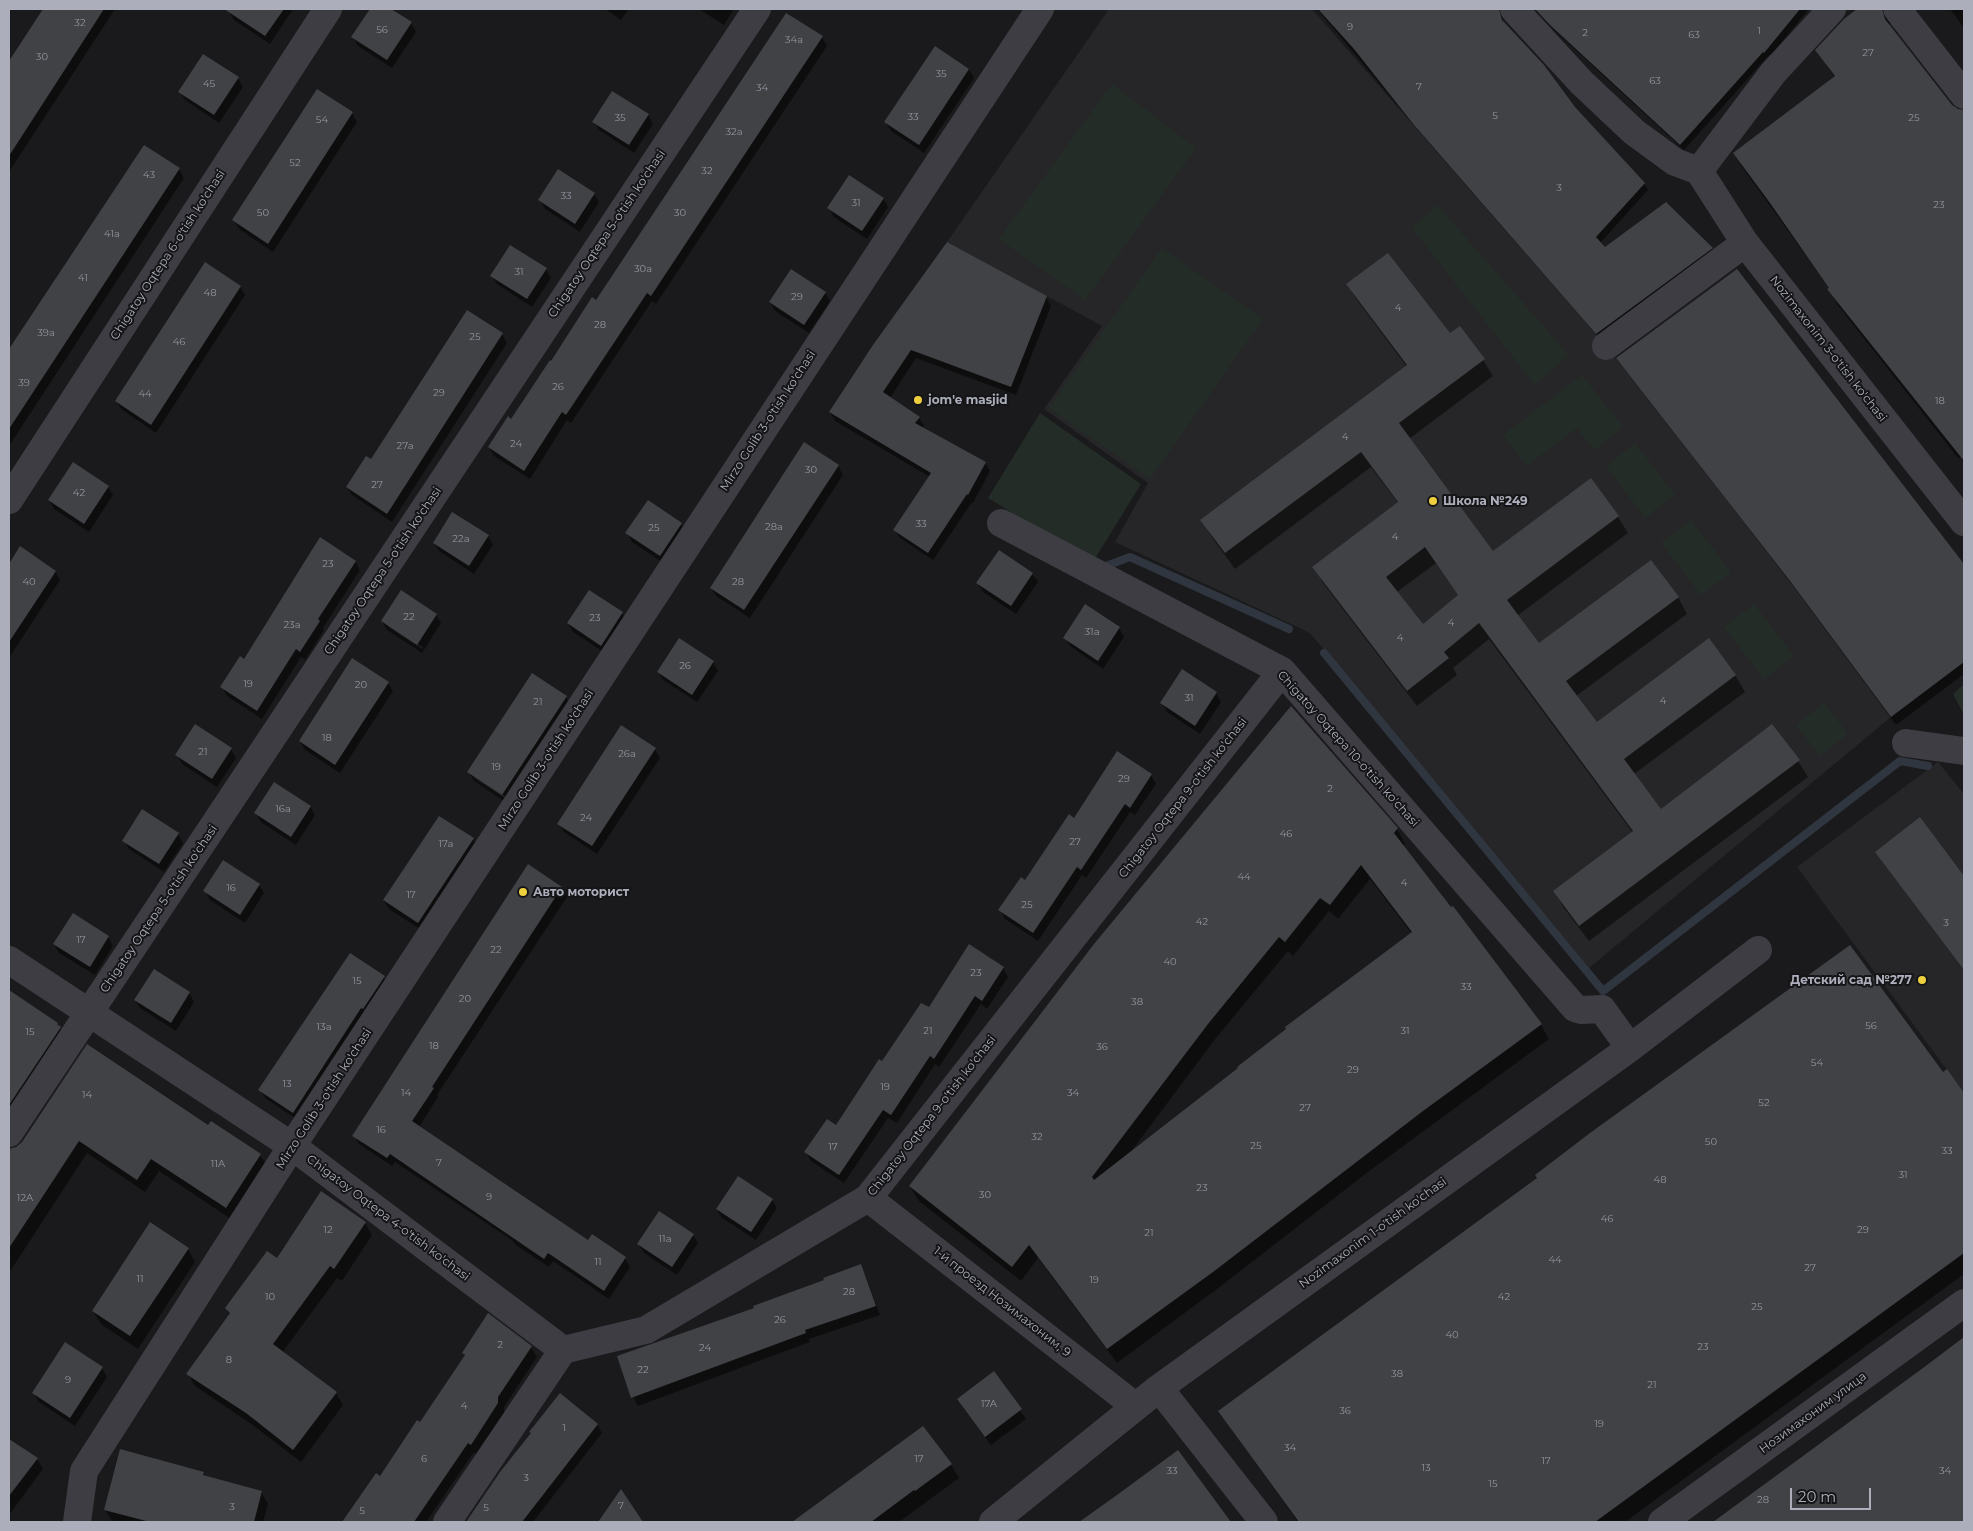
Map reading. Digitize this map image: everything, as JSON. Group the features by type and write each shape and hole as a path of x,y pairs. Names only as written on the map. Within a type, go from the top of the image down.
{"street":[{"name":"Chigatoy Oqtepa 6-o'tish ko'chasi","path":"9,500 328,9"},
{"name":"Chigatoy Oqtepa 5-o'tish ko'chasi","path":"9,1133 757,9"},
{"name":"Mirzo Golib 3-o'tish ko'chasi","path":"77,1522 84,1471 292,1146 1040,9"},
{"path":"1514,9 1581,82 1634,132 1676,162 1699,171 1773,73 1832,9"},
{"path":"1897,9 1964,95"},
{"name":"Nozimaxonim 3-o'tish ko'chasi","path":"1699,171 1745,243 1964,522"},
{"path":"1606,346 1745,243"},
{"name":"Chigatoy Oqtepa 10-o'tish ko'chasi","path":"1001,523 1282,672 1575,1008 1581,1010 1602,1009 1630,1048"},
{"name":"Chigatoy Oqtepa 9-o'tish ko'chasi","path":"563,1350 646,1330 868,1198 1282,672"},
{"path":"1906,743 1964,751"},
{"name":"Nozimaxonim 1-o'tish ko'chasi","path":"992,1522 1159,1388 1630,1048 1758,950"},
{"name":"Chigatoy Oqtepa 4-o'tish ko'chasi","path":"9,960 292,1146 563,1350"},
{"name":"1-й проезд Нозимахоним, 9","path":"868,1198 1135,1406"},
{"name":"Нозимахоним улица","path":"1662,1522 1964,1303"},
{"path":"448,1522 563,1350"},
{"path":"1159,1388 1264,1522"}],"shaded area":[{"name":"Школа №249","path":"1109,9 1312,9 1606,346 1790,581 1891,717 1589,968 1310,633 1115,542 1148,483 1044,409 1102,326 947,242"},
{"path":"1112,84 1196,148 1085,300 999,239"},
{"path":"1437,205 1569,355 1535,385 1412,228"},
{"path":"1162,248 1263,319 1150,479 1049,408"},
{"path":"1582,375 1623,427 1594,450 1577,428 1527,466 1503,435"},
{"path":"1040,413 1141,484 1093,562 988,498"},
{"path":"1635,443 1675,495 1645,518 1606,466"},
{"path":"1691,520 1731,572 1701,595 1661,543"},
{"path":"1754,604 1794,656 1764,679 1724,627"},
{"path":"1964,684 1964,715 1953,694"},
{"path":"1824,703 1848,734 1820,756 1796,725"},
{"name":"Детский сад №277","path":"1938,762 1964,794 1964,1093 1797,867"}],"building":[{"path":"43,9 104,9 9,156 9,61"},
{"path":"224,9 284,9 265,36"},
{"path":"370,9 391,9 412,22 387,60 351,37"},
{"path":"1318,9 1499,9 1502,20 1544,65 1575,107 1645,183 1596,237 1605,247 1666,202 1713,248 1596,334 1414,125 1354,49"},
{"path":"1535,9 1800,9 1764,53 1680,145"},
{"path":"1857,9 1882,9 1885,19 1952,105 1964,110 1964,461 1827,289 1829,288 1733,153 1835,76 1815,50 1844,19"},
{"path":"786,13 823,36 651,296 647,293 566,415 562,412 524,471 488,447 508,416 511,419 592,297 596,300"},
{"path":"935,46 969,69 919,145 884,122"},
{"path":"203,54 239,77 214,115 178,92"},
{"path":"317,89 353,112 268,244 232,220"},
{"path":"612,91 649,114 629,145 592,122"},
{"path":"144,145 180,168 9,429 9,349"},
{"path":"558,169 595,193 575,224 538,200"},
{"path":"849,175 884,198 862,231 827,208"},
{"path":"947,242 1047,296 1011,387 911,350 883,392 920,417 915,423 986,462 968,495 928,553 893,530 931,473 829,412 873,345"},
{"path":"510,245 547,268 527,299 490,276"},
{"path":"1388,253 1450,333 1460,326 1485,359 1399,423 1493,551 1591,478 1619,516 1507,600 1539,643 1651,560 1679,597 1566,681 1597,722 1709,638 1736,675 1624,759 1661,809 1772,724 1800,760 1579,926 1553,891 1633,831 1479,623 1444,652 1449,658 1407,691 1312,567 1398,502 1361,452 1225,553 1200,520 1407,365 1346,284","holes":["1425,547 1458,595 1423,624 1386,577"]},
{"path":"205,262 241,286 151,425 115,401"},
{"path":"791,269 826,292 804,325 769,302"},
{"path":"1737,269 1964,564 1964,662 1891,717 1790,581 1616,358"},
{"path":"467,310 503,333 387,514 346,487 366,456 371,459"},
{"path":"804,442 839,465 744,610 710,588"},
{"path":"73,462 109,486 84,524 48,500"},
{"path":"648,500 682,523 660,556 625,533"},
{"path":"452,512 489,535 469,566 433,543"},
{"path":"320,537 356,561 318,619 320,621 300,652 296,649 257,711 220,687 240,656 244,659"},
{"path":"20,546 56,571 9,642 9,564"},
{"path":"999,550 1033,573 1011,606 976,583"},
{"path":"401,590 437,614 417,645 381,621"},
{"path":"589,590 623,612 601,646 567,623"},
{"path":"1085,604 1120,627 1098,661 1063,638"},
{"path":"679,638 714,661 692,695 657,672"},
{"path":"352,658 389,682 335,765 299,741"},
{"path":"1182,669 1217,692 1195,726 1160,703"},
{"path":"532,673 567,696 502,795 467,772"},
{"path":"1291,706 1398,828 1394,833 1451,907 1453,906 1542,1024 1423,1111 1213,1272 1107,1349 1029,1245 1012,1267 909,1186 1094,944","holes":["1361,865 1412,932 1285,1027 1286,1029 1238,1068 1094,1180 1092,1177 1208,1024 1279,937 1285,942 1320,898 1330,905"]},
{"path":"195,724 232,748 212,779 175,755"},
{"path":"621,725 656,748 592,846 557,824"},
{"path":"1117,751 1152,774 1130,808 1125,804 1081,870 1077,867 1033,933 998,910 1021,877 1025,880 1069,814 1074,818"},
{"path":"274,782 311,806 291,837 254,813"},
{"path":"142,809 179,833 159,864 122,841"},
{"path":"439,816 474,838 418,923 383,900"},
{"path":"1920,817 1964,876 1964,970 1875,852"},
{"path":"223,860 260,884 240,915 203,891"},
{"path":"528,864 562,887 432,1087 434,1088 412,1121 588,1240 592,1234 626,1257 604,1291 548,1253 544,1259 390,1154 387,1158 352,1136"},
{"path":"73,913 109,936 90,967 53,944"},
{"path":"969,944 1004,967 982,1001 975,996 934,1059 930,1056 891,1115 883,1110 839,1175 804,1152 827,1119 836,1125 879,1059 882,1061 921,1003 929,1007"},
{"path":"1850,945 1943,1072 1947,1069 1964,1093 1964,1253 1595,1522 1299,1522 1218,1411 1537,1178 1535,1175 1590,1133"},
{"path":"350,953 385,976 363,1009 361,1008 293,1113 258,1090"},
{"path":"154,969 190,992 171,1023 134,1000"},
{"path":"9,990 58,1023 61,1027 9,1105"},
{"path":"87,1044 208,1125 211,1121 261,1154 226,1208 151,1159 137,1180 79,1141 9,1248 9,1149 16,1147 22,1142"},
{"path":"738,1176 773,1199 751,1232 716,1209"},
{"path":"321,1191 366,1222 334,1269 330,1266 273,1344 337,1392 293,1450 246,1413 186,1374 230,1313 225,1308 267,1251 277,1258"},
{"path":"659,1211 694,1234 672,1267 637,1244"},
{"path":"150,1222 189,1248 130,1336 92,1311"},
{"path":"861,1264 876,1306 805,1330 806,1333 631,1398 617,1356 754,1308 753,1306 824,1280 823,1278"},
{"path":"488,1313 532,1346 498,1397 498,1403 471,1445 468,1443 414,1522 342,1522 376,1473 380,1476 417,1420 420,1422 465,1355 462,1353"},
{"path":"1964,1337 1964,1522 1713,1522 1927,1365"},
{"path":"65,1342 103,1367 70,1418 32,1393"},
{"path":"994,1371 1022,1409 985,1437 957,1399"},
{"path":"560,1393 598,1424 522,1522 466,1522 500,1472 531,1433 529,1432"},
{"path":"923,1426 952,1464 871,1522 792,1522"},
{"path":"9,1439 38,1458 9,1496"},
{"path":"120,1449 204,1472 203,1475 262,1491 254,1522 150,1522 104,1510"},
{"path":"1178,1450 1231,1522 1079,1522 1117,1495"},
{"path":"621,1489 643,1522 598,1522"}],"waterway":[{"path":"1106,566 1130,557 1289,629"},
{"path":"1324,653 1603,991 1900,761 1928,766"}],"place":[{"name":"jom'e masjid","path":"918,400"},
{"name":"Школа №249","path":"1433,501"},
{"name":"Авто моторист","path":"523,892"},
{"name":"Детский сад №277","path":"1922,980"}]}
